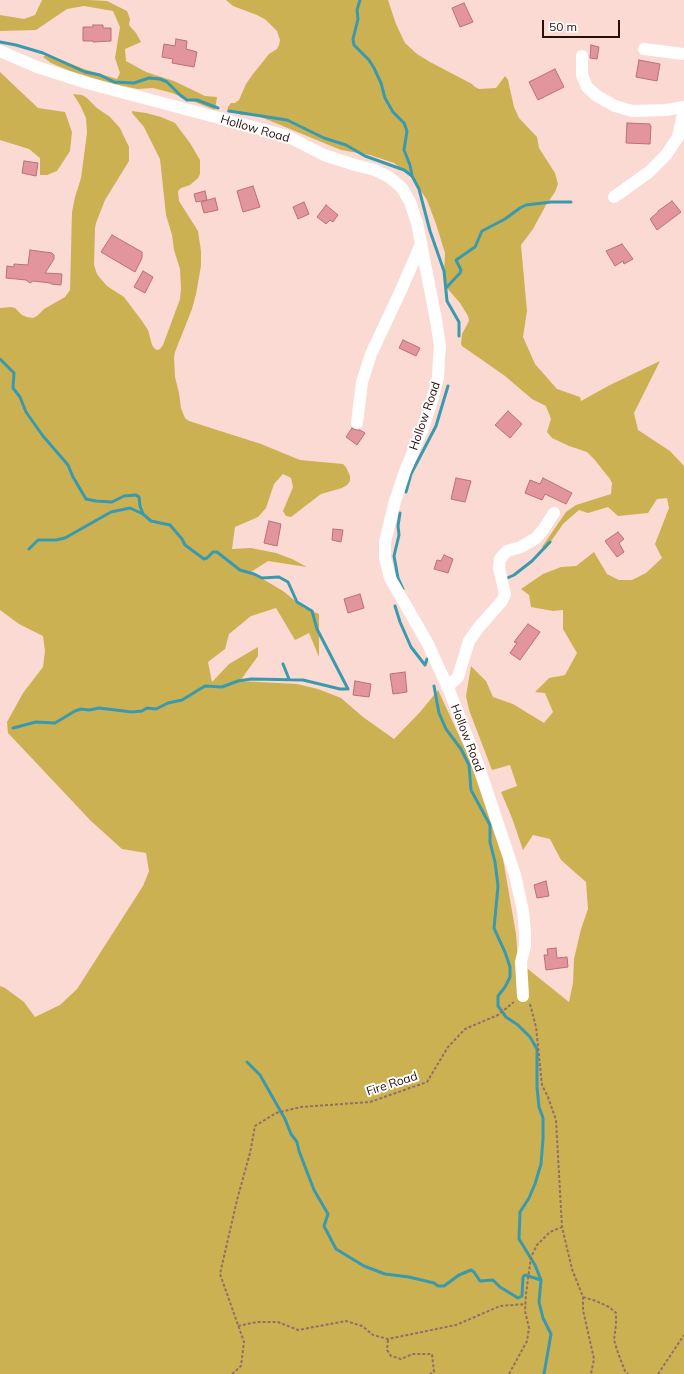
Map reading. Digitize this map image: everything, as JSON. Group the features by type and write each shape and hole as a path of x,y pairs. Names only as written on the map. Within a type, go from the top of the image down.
{"street":[{"path":"644,49 684,54"},
{"name":"Hollow Road","path":"0,52 37,67 87,83 286,136 324,155 375,170 389,177 402,188 410,202 417,222 436,320 440,346 438,378 429,410 405,471 396,499 386,542 385,558 390,578 428,644 447,687 480,770 515,875 525,933 525,946 521,962 523,996"},
{"path":"582,56 582,75 588,87 597,96 615,106 632,111 666,110 684,106"},
{"path":"614,197 649,172 666,156 678,137 684,110"},
{"path":"357,422 362,382 371,354 421,244"},
{"path":"447,687 458,677 469,641 479,626 502,601 504,594 499,568 500,559 507,551 521,547 536,538 544,530 554,513"}],"path":[{"path":"523,996 529,1000 536,1027 542,1085 556,1120 562,1227 572,1269 583,1297 584,1310 594,1358 591,1374"},
{"name":"Fire Road","path":"232,1374 241,1366 244,1342 220,1274 237,1200 250,1153 255,1126 276,1113 301,1107 370,1102 427,1082 448,1047 465,1029 498,1015 523,996"},
{"path":"509,1374 527,1341 528,1328 525,1311 527,1280 531,1257 537,1244 550,1232 562,1227"},
{"path":"583,1297 609,1307 616,1313 614,1340 618,1353 628,1374"},
{"path":"238,1326 257,1322 278,1322 298,1330 346,1321 362,1326 373,1335 388,1339 456,1325 500,1306 526,1304"},
{"path":"658,1374 684,1335"},
{"path":"388,1339 387,1350 391,1356 401,1359 412,1354 432,1354 434,1372 430,1374"}],"shaded area":[{"path":"42,0 107,1 127,11 130,19 129,25 141,42 125,49 126,61 146,72 174,81 205,96 217,97 215,110 172,93 153,88 138,89 113,84 70,71 51,63 43,57 47,54 84,69 117,79 120,73 115,58 120,27 113,11 84,6 67,9 36,30 0,31 0,15 24,19 35,15"},
{"path":"226,0 388,0 396,24 405,43 417,54 479,89 496,88 505,76 508,80 514,107 519,118 537,137 539,148 555,173 558,184 555,192 533,229 521,245 527,311 523,337 535,364 557,389 580,397 581,401 660,361 634,413 638,430 670,451 684,466 684,1374 0,1374 0,986 24,1002 35,1017 60,1005 77,989 143,886 149,871 146,853 122,849 91,821 8,733 7,722 23,693 43,667 45,651 43,636 19,624 0,610 0,308 15,308 22,315 33,318 44,309 65,297 70,290 72,212 81,178 87,133 86,118 73,94 82,95 87,98 97,108 110,117 120,128 129,147 129,161 105,200 96,223 94,265 100,278 107,286 124,297 142,321 148,330 152,345 157,350 163,345 180,299 180,269 166,215 160,159 144,127 132,111 161,117 175,123 190,143 200,160 200,174 198,178 190,185 181,188 178,191 179,201 198,231 201,251 201,266 196,294 174,357 175,377 181,408 185,418 189,421 261,444 300,460 343,464 350,476 350,481 347,485 321,494 291,517 286,516 283,511 293,487 291,478 283,474 274,484 266,508 258,517 235,527 232,549 251,548 276,553 307,567 268,561 251,572 283,591 304,608 319,614 319,657 309,633 295,640 276,608 251,616 229,634 225,649 208,662 212,682 229,664 258,647 258,656 240,681 297,684 318,689 341,698 363,717 394,739 421,711 438,690 468,755 503,859 516,934 518,961 569,1002 573,983 574,959 581,929 588,909 586,882 561,860 550,839 533,835 523,850 501,792 517,786 510,765 492,770 469,710 466,696 471,666 486,681 493,697 513,704 544,723 553,712 545,693 535,692 549,678 565,675 577,653 563,629 563,610 553,611 531,607 529,595 521,589 543,574 561,567 576,566 594,552 607,574 619,580 632,580 646,573 662,558 655,544 669,508 667,498 657,499 648,513 618,516 608,507 588,513 579,510 563,524 545,550 542,547 566,512 576,505 611,494 612,483 610,479 587,452 552,438 547,432 551,419 546,406 532,399 505,376 462,346 462,334 469,321 468,316 460,303 447,288 444,273 445,253 427,200 413,179 406,172 394,163 370,155 341,150 256,115 241,115 238,113 227,112 231,103 235,103 239,100 246,84 253,74 269,54 277,49 280,40 277,31 266,20 233,6"},
{"path":"0,72 38,108 65,112 72,132 70,151 57,171 47,175 40,175 40,158 29,149 0,140"}],"building":[{"path":"464,3 473,22 460,27 452,8"},
{"path":"93,25 103,25 103,28 111,28 111,41 83,41 83,27 93,27"},
{"path":"176,39 187,41 186,49 197,52 194,67 172,63 173,59 162,57 164,44 175,46"},
{"path":"591,45 599,47 597,59 590,58"},
{"path":"639,60 660,64 657,81 636,77"},
{"path":"555,69 564,87 538,100 529,82"},
{"path":"627,123 650,124 650,144 626,143"},
{"path":"24,161 38,163 36,176 22,173"},
{"path":"253,186 260,207 243,212 237,191"},
{"path":"205,191 207,200 196,202 194,194"},
{"path":"215,198 218,210 204,213 201,202"},
{"path":"672,201 681,212 657,230 650,219"},
{"path":"304,202 309,214 298,219 293,207"},
{"path":"326,205 338,215 333,222 330,220 326,224 317,217"},
{"path":"112,235 142,252 142,258 135,272 101,252"},
{"path":"622,244 633,259 624,264 623,261 615,266 606,251"},
{"path":"30,250 52,253 54,255 54,259 45,273 62,274 61,285 33,281 30,283 26,280 6,278 7,266 14,267 14,264 28,265"},
{"path":"143,271 153,277 145,293 134,287"},
{"path":"403,340 420,348 416,356 399,348"},
{"path":"508,411 522,424 510,438 495,425"},
{"path":"352,428 365,433 357,445 346,437"},
{"path":"456,478 471,481 465,502 451,499"},
{"path":"543,478 572,493 566,504 545,494 542,500 525,493 530,480 540,484"},
{"path":"269,521 281,524 277,546 264,543"},
{"path":"333,529 343,530 341,542 332,540"},
{"path":"618,532 624,539 619,543 624,552 617,557 605,541"},
{"path":"444,555 453,559 448,573 434,569 437,560 441,561"},
{"path":"360,594 364,608 348,613 344,599"},
{"path":"528,624 540,632 520,660 510,653 517,643 514,642"},
{"path":"405,672 407,692 393,694 390,674"},
{"path":"355,681 371,684 369,697 353,695"},
{"path":"546,881 549,896 537,898 534,885"},
{"path":"556,948 557,958 567,957 568,967 546,970 544,955 548,955 547,949"}],"waterway":[{"path":"360,0 357,10 358,19 353,39 354,45 369,60 381,83 385,98 393,112 404,123 407,131 404,150 410,165 412,176"},
{"path":"0,42 43,53 85,72 100,75 114,82 134,83 149,78 160,79 167,82 187,100 197,100 218,108"},
{"path":"229,111 287,120 324,138 346,145 365,156 404,170 412,176 419,189 430,231 444,271 447,301 459,322 459,336"},
{"path":"446,288 460,273 461,270 456,260 475,247 482,231 505,219 526,205 551,202 571,202"},
{"path":"0,359 14,373 13,388 20,397 26,412 43,436 68,465 86,499 112,502 124,496 136,495 139,497 143,514"},
{"path":"406,492 411,474 436,426 448,386"},
{"path":"13,728 36,722 55,723 81,709 89,710 99,708 132,712 142,711 147,708 156,709 168,703 182,700 205,686 222,687 238,681 251,679 303,680 340,689 348,689 317,629 312,611 297,602 288,582 279,577 262,578 240,570 217,552 213,552 204,559 185,545 170,525 151,521 143,514 130,508 111,512 65,538 56,540 38,540 29,549"},
{"path":"400,513 398,526 399,535 394,556 398,578 403,589"},
{"path":"505,579 514,575 532,561 550,542"},
{"path":"395,606 411,647 425,665"},
{"path":"425,665 427,659"},
{"path":"283,664 289,679"},
{"path":"434,686 439,713 446,729 461,749 469,765 471,790 490,825 490,842 495,862 498,886 494,928 510,967 510,977 498,996 498,1006 506,1017 518,1025 530,1037 537,1049 537,1087 539,1107 543,1118 541,1164 529,1198 520,1212 519,1239 535,1265 541,1280 539,1302 543,1318 551,1334 544,1374"},
{"path":"247,1062 260,1075 285,1119 291,1134 297,1142 314,1190 328,1214 324,1226 336,1249 364,1266 385,1274 409,1277 434,1283 438,1286 444,1286 459,1275 471,1270 480,1281 493,1280 500,1287 518,1298 522,1296 523,1277 525,1275 541,1280"}]}
